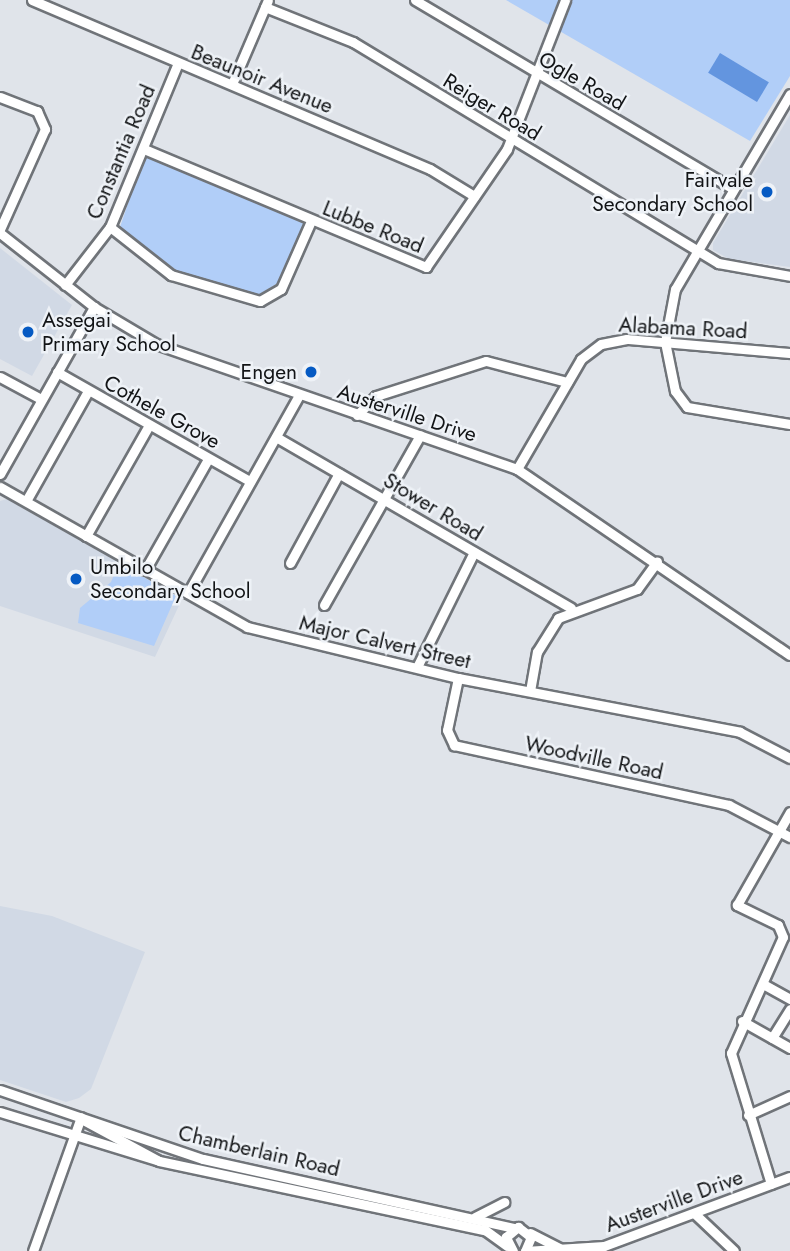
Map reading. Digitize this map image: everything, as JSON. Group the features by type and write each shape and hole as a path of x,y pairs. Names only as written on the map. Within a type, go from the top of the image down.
{"street":[{"name":"Beaunoir Avenue","path":"32,0 430,169 474,196"},
{"name":"Ogle Road","path":"415,0 733,189"},
{"name":"Lubbe Road","path":"144,149 426,267 510,138 565,0"},
{"path":"232,84 266,4"},
{"name":"Reiger Road","path":"266,4 353,42 726,267 790,276"},
{"name":"Constantia Road","path":"65,285 110,227 178,63"},
{"path":"790,93 695,249 671,298 665,342 675,391 695,411 790,424"},
{"path":"0,97 37,111 44,128 0,231"},
{"path":"110,227 171,275 260,301 281,289 311,221"},
{"name":"Austerville Drive","path":"0,231 94,307 173,352 517,469 657,561 790,655"},
{"path":"0,474 94,307"},
{"name":"Alabama Road","path":"517,469 567,382 601,344 665,342 790,353"},
{"path":"357,415 376,396 486,361 567,382"},
{"name":"Cothele Grove","path":"57,372 250,481"},
{"path":"0,377 41,399"},
{"path":"26,501 88,391"},
{"path":"188,593 299,395"},
{"path":"86,536 149,425"},
{"path":"324,605 420,435"},
{"name":"Stower Road","path":"276,437 571,608"},
{"path":"145,570 208,459"},
{"path":"290,564 339,473"},
{"name":"Major Calvert Street","path":"0,486 145,570 257,630 458,678 740,732 790,758"},
{"path":"417,667 474,552"},
{"path":"530,691 541,643 571,608 637,589 657,561"},
{"name":"Woodville Road","path":"458,678 447,730 454,745 729,805 790,837"},
{"path":"771,1184 731,1053 742,1021 762,984 786,950 778,925 737,905 790,812"},
{"path":"762,984 790,999"},
{"path":"772,1038 787,1021 790,1009"},
{"path":"742,1021 790,1048"},
{"name":"Chamberlain Road","path":"0,1090 179,1151 475,1217 530,1233"},
{"path":"748,1115 790,1096"},
{"name":"Chamberlain Road","path":"0,1112 75,1139 159,1161 478,1228 510,1249"},
{"path":"33,1251 81,1117 103,1136 149,1150 159,1161"},
{"path":"176,1165 179,1151"},
{"name":"Austerville Drive","path":"525,1251 604,1246 790,1177"},
{"path":"475,1217 504,1202"},
{"path":"694,1213 734,1251"},
{"path":"510,1249 514,1228"},
{"path":"525,1251 530,1233 568,1250"}],"shaded area":[{"path":"506,0 790,0 790,76 750,141"},
{"name":"Fairvale Secondary School","path":"790,115 790,267 729,259 713,250 713,243"},
{"path":"144,156 306,222 278,283 257,296 177,271 120,227"},
{"name":"Assegai Primary School","path":"0,248 72,305 32,376 0,359"},
{"name":"Umbilo Secondary School","path":"10,498 183,597 155,657 0,606 0,501"},
{"path":"119,563 176,596 154,646 78,623 80,608 111,582"},
{"path":"0,906 52,916 145,952 91,1089 79,1098 66,1102 0,1080"}],"water":[{"path":"720,53 769,82 757,102 708,73"}],"place":[{"name":"Fairvale Secondary School","path":"767,192"},
{"name":"Assegai Primary School","path":"28,332"},
{"name":"Engen","path":"311,372"},
{"name":"Umbilo Secondary School","path":"76,579"}]}
